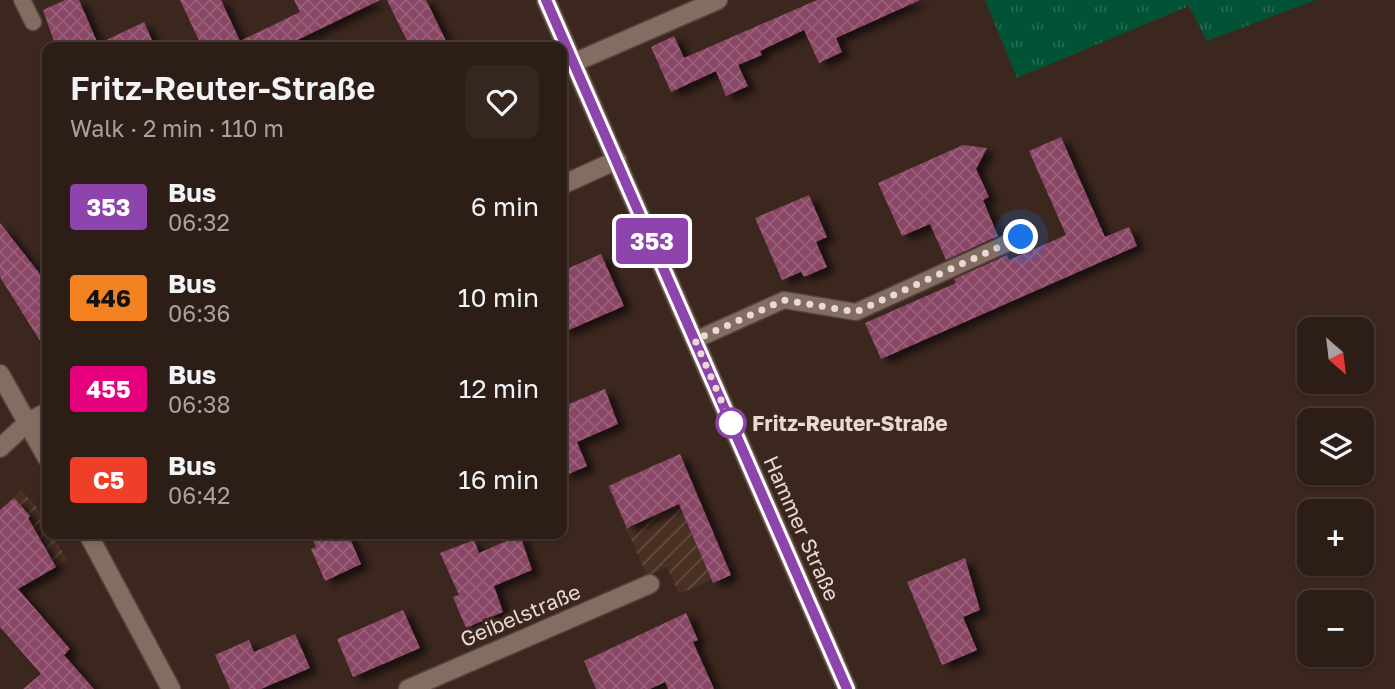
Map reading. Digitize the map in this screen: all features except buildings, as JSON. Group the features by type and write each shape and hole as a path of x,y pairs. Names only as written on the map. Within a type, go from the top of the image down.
{"street":[{"name":"Hammer Straße","path":"546,0 564,42"},
{"path":"573,63 718,0"},
{"name":"Hammer Straße","path":"567,49 847,689"},
{"path":"567,183 617,160"},
{"path":"0,374 42,449"},
{"path":"0,448 28,422 42,415"},
{"path":"91,539 171,689"},
{"name":"Geibelstraße","path":"408,689 650,584"}],"lane":[{"path":"22,0 33,22"},
{"path":"695,340 784,300 856,312 1021,237"}],"shaded area":[{"path":"680,454 731,572 679,594 667,567 647,576 607,485"},
{"path":"21,490 42,514 42,539 55,539 67,560 35,579 0,510"}],"green space":[{"path":"985,0 1316,0 1207,41 1189,6 1017,78"}],"bus line":[{"name":"353","path":"546,0 565,42"},
{"name":"353","path":"567,47 847,689"}],"place":[{"name":"Fritz-Reuter-Straße","path":"731,423"}],"route":[{"path":"731,423 695,340 784,300 856,312 1021,237"}]}
